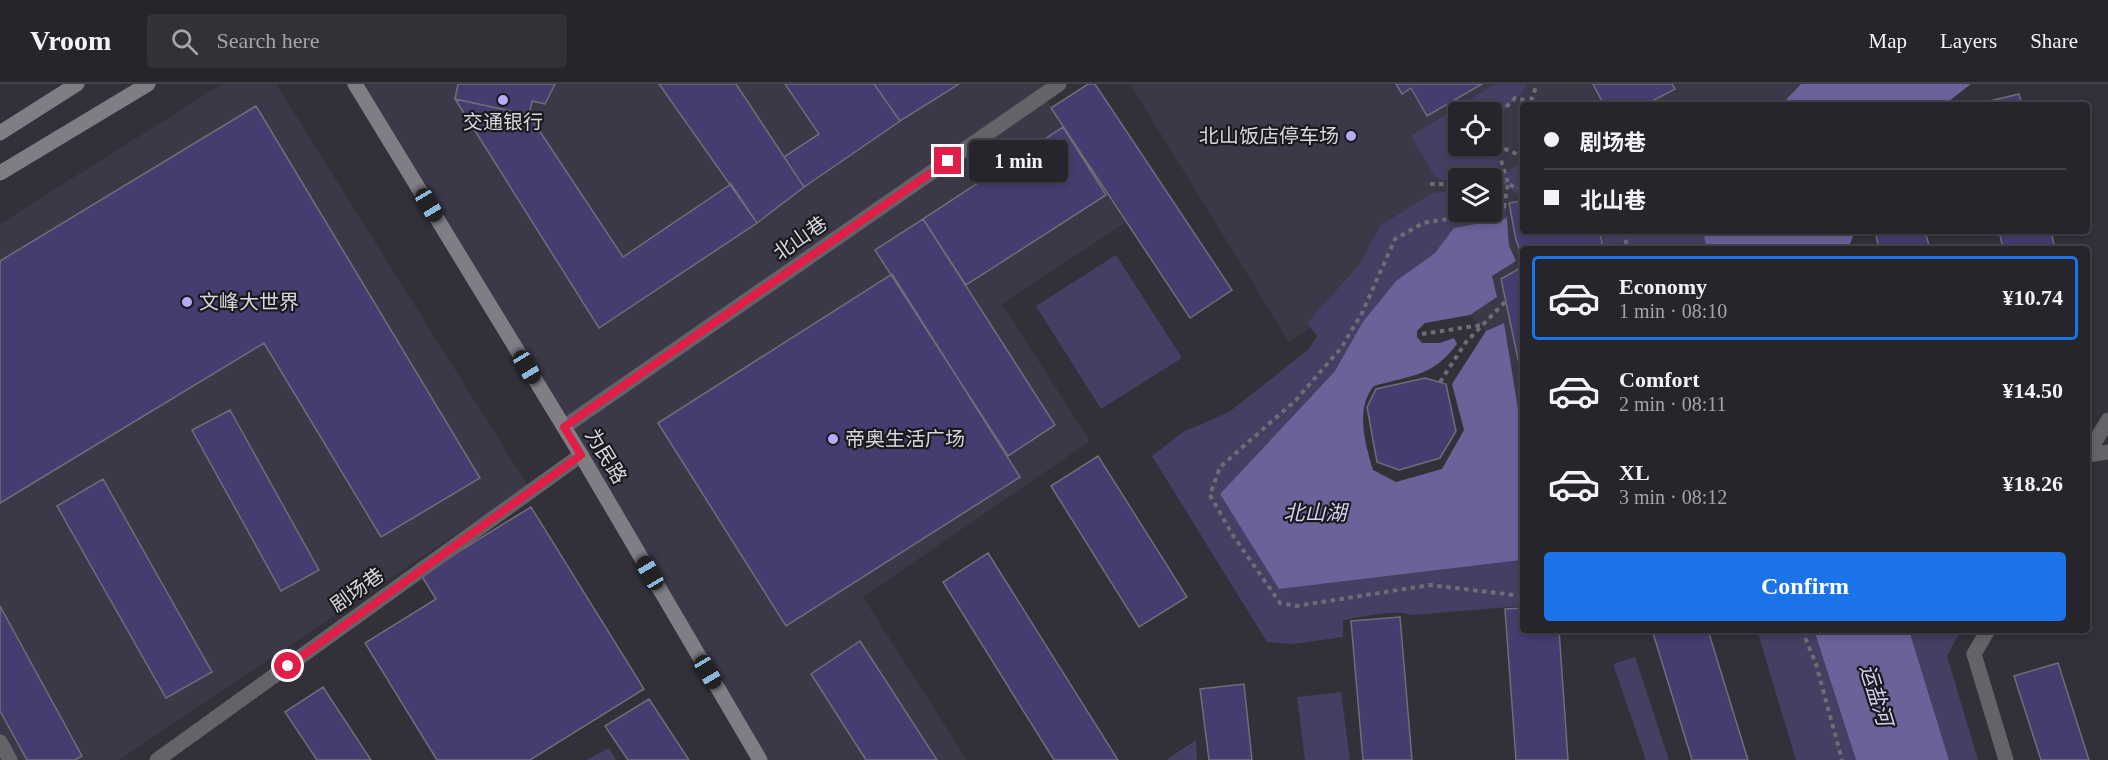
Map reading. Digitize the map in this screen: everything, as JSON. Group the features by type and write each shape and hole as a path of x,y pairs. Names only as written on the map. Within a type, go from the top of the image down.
{"street":[{"path":"0,133 78,84"},
{"path":"0,172 148,84"},
{"name":"为民路","path":"355,84 581,455 760,760"},
{"name":"北山巷","path":"564,427 1059,84"},
{"path":"2090,451 2108,420"},
{"path":"2090,455 2108,452"},
{"name":"剧场巷","path":"157,760 581,455"},
{"path":"1986,633 1974,654 2006,760"},
{"path":"0,742 10,760"}],"path":[{"path":"1531,101 1537,84"},
{"path":"1502,111 1515,98 1535,102"},
{"path":"1502,147 1520,155"},
{"path":"1500,156 1508,183 1504,207 1490,212 1423,223 1395,239 1362,313 1341,348 1296,400 1220,467 1210,495 1232,534 1280,603 1296,606 1430,585 1520,596"},
{"path":"1502,183 1520,188"},
{"path":"1430,184 1448,184"},
{"path":"1440,382 1449,364 1506,301"},
{"path":"1422,334 1482,325"},
{"path":"1803,633 1816,664 1842,760"}],"shaded area":[{"name":"文峰大世界","path":"222,84 276,84 528,486 119,760 0,760 0,224"},
{"path":"355,84 1059,84 1044,95 1125,223 1002,304 1090,441 863,597 967,760 762,760"},
{"path":"1130,84 1801,84 1784,102 1520,102 1520,234 1704,234 1706,246 1520,246 1520,421 1503,323 1486,331 1470,315 1497,297 1492,276 1500,270 1509,246 1507,218 1502,219 1502,168 1448,168 1448,222 1486,222 1454,228 1289,342"},
{"path":"1495,84 1526,84 1521,95 1502,112 1502,102 1466,102"},
{"path":"1448,113 1448,156 1498,156 1498,168 1448,168 1448,182 1435,177 1411,136"},
{"path":"1520,163 1520,197 1502,181 1502,175"},
{"path":"1448,192 1448,222 1486,222 1454,228 1436,253 1396,281 1362,323 1335,371 1220,494 1279,589 1520,560 1520,606 1412,615 1378,614 1343,620 1343,637 1294,644 1267,642 1152,456 1183,432 1229,412 1309,349 1317,336 1307,323 1360,264 1380,226 1432,193"},
{"path":"1502,194 1507,218 1502,219"},
{"path":"1603,234 1706,234 1708,246 1605,246"},
{"path":"1116,255 1182,358 1101,409 1036,306"},
{"path":"1758,633 1815,633 1856,760 1796,760"},
{"path":"1910,633 1959,633 1947,656 1978,760 1949,760"},
{"path":"1635,657 1669,760 1646,760 1613,664"},
{"path":"1341,692 1350,760 1305,760 1297,697"},
{"path":"1196,740 1197,760 1166,760"},
{"path":"609,748 616,760 586,760"}],"water":[{"path":"1801,84 1971,84 1948,102 1784,102"},
{"name":"北山湖","path":"1507,218 1509,246 1516,261 1492,276 1497,297 1470,315 1425,323 1417,331 1417,337 1422,343 1440,343 1454,338 1457,344 1448,355 1430,369 1410,377 1374,386 1368,395 1363,415 1367,449 1373,470 1396,482 1442,469 1464,430 1452,384 1486,331 1504,323 1520,421 1520,560 1279,589 1220,494 1335,371 1362,323 1396,281 1435,253 1454,228 1486,222 1502,222 1502,219"},
{"path":"1704,234 1854,234 1849,246 1706,246"},
{"name":"运盐河","path":"1815,633 1910,633 1949,760 1856,760"}],"building":[{"name":"交通银行","path":"458,84 555,84 545,104 532,101 529,115 455,99"},
{"path":"659,84 736,84 804,187 757,223"},
{"path":"785,84 874,84 900,121 804,187 784,157 819,134"},
{"path":"874,84 959,84 900,121"},
{"path":"1088,84 1095,84 1232,290 1190,318 1051,108"},
{"path":"1396,84 1482,84 1427,116 1411,88 1402,94"},
{"path":"1593,84 1672,84 1675,89 1651,102 1602,102"},
{"path":"2019,94 2021,102 1986,102"},
{"path":"455,99 529,115 623,257 731,184 757,223 599,328"},
{"name":"文峰大世界","path":"256,106 480,478 381,537 264,343 0,503 0,261"},
{"path":"1063,127 1106,195 966,285 923,219"},
{"path":"1520,201 1520,234 1600,234 1602,246 1520,246 1520,251 1509,203"},
{"path":"923,219 1055,425 1008,456 875,250"},
{"path":"1876,234 1926,234 1929,246 1878,246"},
{"path":"2000,234 2052,234 2054,246 2002,246"},
{"path":"1520,265 1520,369 1501,279 1517,270"},
{"name":"帝奥生活广场","path":"892,274 1020,477 786,626 658,423"},
{"path":"1425,378 1446,384 1456,431 1440,458 1399,470 1377,462 1367,407 1376,389"},
{"path":"230,410 319,570 281,591 192,430"},
{"path":"1098,456 1187,597 1139,627 1051,486"},
{"path":"103,479 212,672 166,698 57,506"},
{"path":"531,507 644,689 530,760 437,760 365,643 436,599 421,575"},
{"path":"988,553 1118,760 1054,760 943,582"},
{"path":"0,606 82,756 75,760 27,760 0,711"},
{"path":"1520,608 1520,633 1559,633 1568,760 1516,760 1505,609"},
{"path":"1400,617 1412,760 1363,760 1351,621"},
{"path":"1653,633 1709,633 1748,760 1692,760"},
{"path":"860,641 937,760 866,760 811,674"},
{"path":"2058,663 2089,760 2041,760 2014,676"},
{"path":"1244,684 1252,760 1209,760 1200,689"},
{"path":"323,687 371,760 317,760 285,712"},
{"path":"649,699 689,760 628,760 605,726"}],"place":[{"name":"交通银行","path":"503,100"},
{"name":"北山饭店停车场","path":"1351,136"},
{"name":"文峰大世界","path":"187,302"},
{"name":"帝奥生活广场","path":"833,439"}],"route":[{"path":"288,666 581,455 564,427 948,161"}]}
